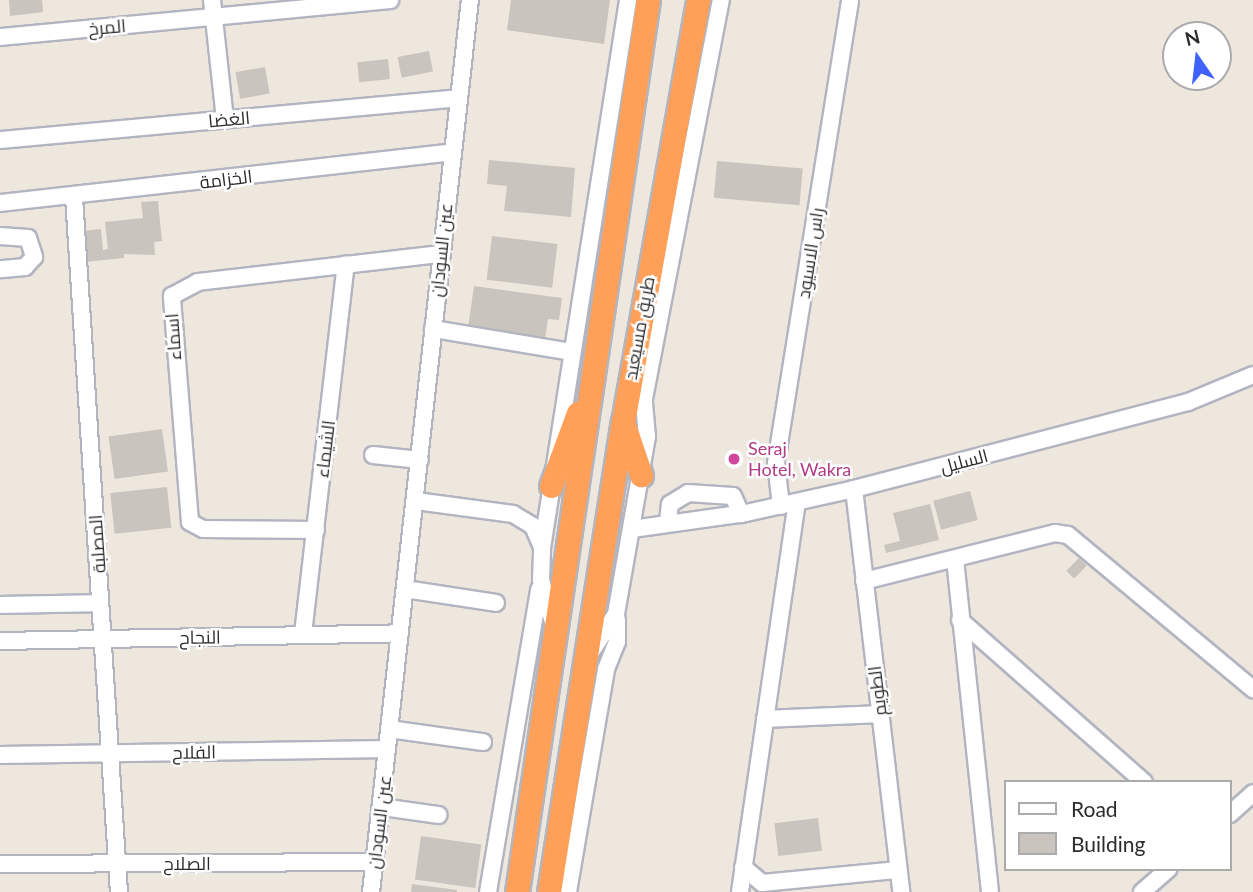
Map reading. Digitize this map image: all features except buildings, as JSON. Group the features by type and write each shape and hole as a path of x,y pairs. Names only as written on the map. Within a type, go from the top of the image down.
{"highway":[{"name":"طريق مسيعيد","path":"517,892 607,301 648,0"},
{"path":"682,84 688,0"},
{"name":"طريق مسيعيد","path":"549,892 623,422 698,0"},
{"path":"550,493 573,436 607,301"},
{"path":"623,422 640,486"}],"street":[{"path":"212,0 225,120"},
{"name":"المرخ","path":"0,37 390,0"},
{"name":"عين السودان","path":"371,892 416,501 439,254 470,0"},
{"path":"488,892 541,580 542,548 550,493 628,0"},
{"name":"طريق مسيعيد","path":"568,892 606,669 617,642 616,614 640,486 644,399 722,0"},
{"name":"راس الاسيود","path":"740,892 765,719 789,505 776,463 850,0"},
{"name":"الغضا","path":"0,140 458,98"},
{"name":"الخزامة","path":"0,203 74,197 452,152"},
{"name":"المصلبة","path":"74,197 119,892"},
{"path":"0,236 28,237 34,257 25,267 0,269"},
{"name":"اسماء","path":"316,530 203,529 190,522 172,296 188,284 439,254"},
{"name":"الشيماء","path":"303,635 346,264"},
{"path":"433,330 572,352"},
{"name":"السليل","path":"632,528 741,514 854,489 1188,402 1253,375"},
{"path":"374,453 420,458"},
{"path":"640,486 668,522"},
{"name":"الطويم","path":"854,489 901,892"},
{"path":"513,514 550,493"},
{"path":"668,522 670,504 688,493 733,496 741,514"},
{"path":"416,501 513,514 533,526 542,548"},
{"path":"864,581 1068,535 1253,689"},
{"path":"955,559 990,892"},
{"path":"541,580 548,616 558,634"},
{"path":"405,589 496,603"},
{"path":"0,606 100,603"},
{"name":"طريق مسيعيد","path":"587,658 616,614"},
{"path":"960,620 1142,780"},
{"name":"النجاح","path":"0,641 400,632"},
{"path":"765,719 880,714"},
{"path":"389,729 483,742"},
{"name":"الفلاح","path":"0,755 387,749"},
{"path":"1232,812 1253,793"},
{"path":"382,807 438,815"},
{"name":"الصلاح","path":"0,864 374,862"},
{"path":"743,867 762,883 898,870"},
{"path":"1142,892 1166,871"}],"place":[{"name":"Seraj Hotel, Wakra","path":"734,459"}]}
